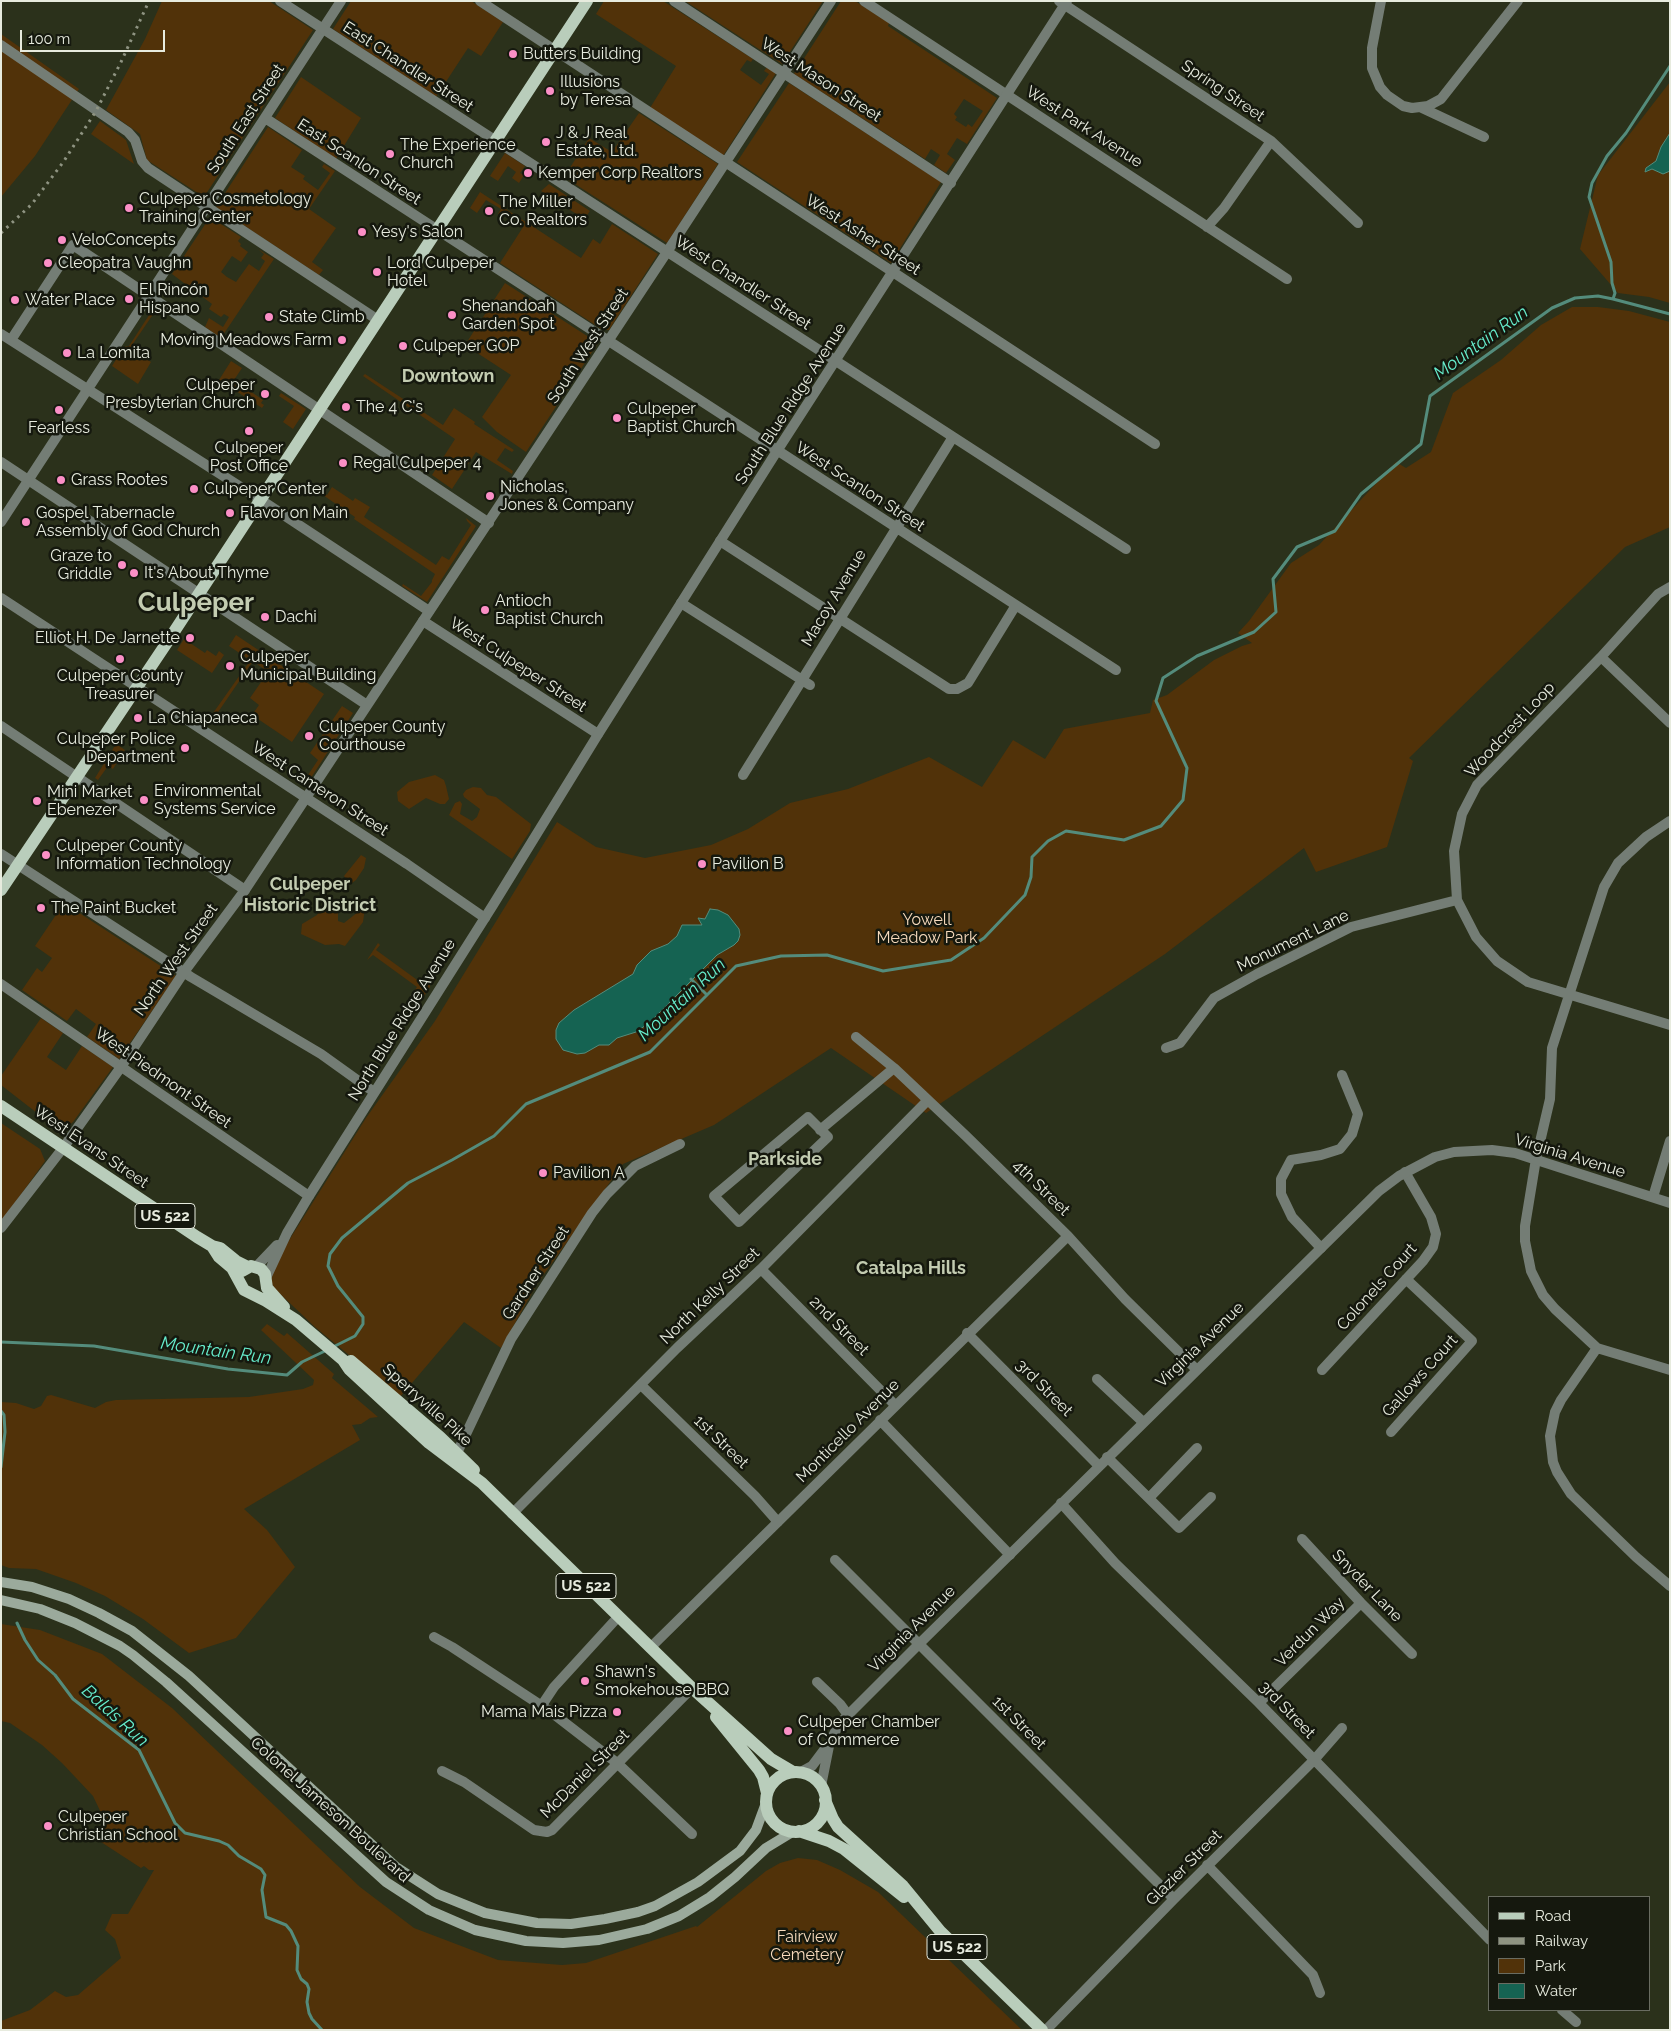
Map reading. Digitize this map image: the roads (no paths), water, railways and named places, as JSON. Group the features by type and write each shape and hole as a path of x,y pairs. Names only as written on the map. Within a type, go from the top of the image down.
{"main road":[{"path":"1,890 261,500 587,1"},
{"name":"West Evans Street","path":"1,1106 212,1246 220,1248 236,1261 252,1267"},
{"name":"West Evans Street","path":"212,1246 219,1257 232,1268 239,1282"},
{"path":"239,1282 241,1273 252,1267"},
{"name":"US 522","path":"252,1267 263,1271 266,1279"},
{"path":"252,1293 261,1290 266,1279"},
{"name":"Sperryville Pike","path":"266,1279 270,1292 296,1320 343,1360 349,1369 429,1443 482,1483 692,1688 771,1759 797,1772"},
{"name":"US 522","path":"239,1282 244,1290 252,1293"},
{"name":"Sperryville Pike","path":"252,1293 296,1320"},
{"name":"Sperryville Pike","path":"343,1360 352,1361 473,1468 482,1483"},
{"name":"Colonel Jameson Boulevard","path":"1,1582 32,1587 69,1599 100,1613 132,1631 188,1676 396,1867 438,1894 485,1914 537,1923 571,1924 622,1916 655,1906 698,1882 740,1850 756,1830 766,1798"},
{"name":"Colonel Jameson Boulevard","path":"1,1600 40,1609 75,1623 120,1646 133,1655 166,1682 386,1882 429,1910 475,1930 526,1941 563,1943 606,1939 647,1929 679,1916 710,1897 766,1848 796,1831"},
{"name":"Sperryville Pike","path":"692,1688 763,1776 766,1798"},
{"path":"766,1798 771,1785 777,1778 797,1772"},
{"name":"US 522","path":"797,1772 810,1776 821,1786 825,1800 838,1827 903,1886 926,1915"},
{"name":"US 522","path":"766,1798 767,1812 778,1825 829,1841 844,1849 926,1915 1044,2030"},
{"path":"796,1831 808,1829 821,1817 825,1800"}],"street":[{"name":"East Chandler Street","path":"280,1 496,141"},
{"name":"South East Street","path":"1,522 341,1"},
{"name":"West Asher Street","path":"480,1 1155,444"},
{"name":"West Mason Street","path":"674,1 951,183"},
{"name":"South West Street","path":"367,705 609,342 831,1"},
{"name":"West Park Avenue","path":"864,1 1287,279"},
{"path":"1381,1 1371,57 1375,78 1380,87 1395,102 1412,108 1422,108 1434,104 1441,99 1518,1"},
{"name":"South Blue Ridge Avenue","path":"543,824 777,451 1007,95 1063,3"},
{"name":"Spring Street","path":"1063,3 1271,141 1358,223"},
{"path":"1,45 130,134 135,140 146,166 378,320"},
{"path":"1422,108 1484,137"},
{"name":"East Scanlon Street","path":"265,118 437,231"},
{"name":"West Chandler Street","path":"496,141 1126,549"},
{"path":"1207,226 1224,208 1271,141"},
{"name":"West Scanlon Street","path":"437,231 1116,670"},
{"path":"11,340 73,245 489,523"},
{"name":"West Culpeper Street","path":"1,334 261,500 429,611"},
{"name":"Macoy Avenue","path":"743,775 806,682 840,618 895,527 953,437"},
{"path":"1,462 367,705"},
{"path":"720,541 949,689 957,689 968,683 1016,605"},
{"name":"Woodcrest Loop","path":"1670,587 1658,594 1601,657 1477,784 1462,814 1454,851 1457,900 1476,937 1497,961 1528,982 1670,1024"},
{"name":"West Cameron Street","path":"1,598 307,798 485,918"},
{"path":"681,603 806,682"},
{"name":"West Culpeper Street","path":"423,621 598,734"},
{"path":"1601,657 1670,723"},
{"name":"North West Street","path":"1,1228 63,1148 121,1067 184,972 245,890 367,705"},
{"path":"1,726 245,890"},
{"path":"1670,821 1646,837 1618,863 1604,886 1552,1048 1550,1099 1536,1159 1525,1226 1525,1241 1531,1271 1543,1295 1555,1309 1597,1348 1670,1370"},
{"name":"North Blue Ridge Avenue","path":"266,1279 287,1233 309,1196 543,824"},
{"path":"1,854 184,972 321,1054 374,1092"},
{"name":"Monument Lane","path":"1166,1048 1180,1043 1214,998 1257,974 1351,927 1457,900"},
{"name":"West Piedmont Street","path":"1,984 309,1196"},
{"name":"4th Street","path":"856,1037 894,1068 1068,1236 1126,1299 1196,1369"},
{"path":"820,1130 894,1068"},
{"path":"1321,1248 1292,1217 1281,1194 1281,1179 1291,1160 1322,1155 1340,1149 1352,1134 1358,1114 1342,1075"},
{"name":"North Kelly Street","path":"512,1514 761,1269 928,1100"},
{"path":"808,1117 820,1130 828,1138 739,1222 714,1196 808,1117"},
{"path":"1653,1198 1670,1141"},
{"name":"Gardner Street","path":"456,1453 511,1339 592,1212 635,1166 680,1144"},
{"name":"Virginia Avenue","path":"797,1772 812,1766 830,1742 839,1724 1196,1369 1379,1191 1405,1172 1435,1157 1473,1150 1492,1150 1515,1153 1536,1159 1670,1203"},
{"name":"Colonels Court","path":"1322,1370 1423,1261 1433,1247 1436,1234 1431,1217 1405,1172"},
{"name":"North Blue Ridge Avenue","path":"252,1267 287,1233"},
{"name":"Monticello Avenue","path":"650,1648 967,1333 1068,1236"},
{"name":"2nd Street","path":"761,1269 895,1405"},
{"name":"Gallows Court","path":"1391,1432 1472,1341 1406,1279"},
{"name":"3rd Street","path":"967,1333 1099,1466"},
{"path":"1597,1348 1561,1400 1555,1412 1550,1436 1553,1462 1571,1494 1636,1557 1670,1586"},
{"path":"1097,1379 1143,1422"},
{"name":"1st Street","path":"641,1385 755,1496 778,1522"},
{"path":"880,1420 1010,1554"},
{"path":"1149,1498 1197,1448"},
{"path":"1107,1457 1179,1528 1211,1497"},
{"name":"3rd Street","path":"1061,1503 1115,1563 1259,1703 1488,1938"},
{"name":"Snyder Lane","path":"1302,1539 1412,1654"},
{"name":"1st Street","path":"835,1560 1174,1898"},
{"name":"Verdun Way","path":"1259,1703 1361,1602"},
{"path":"542,1705 554,1687 618,1617"},
{"path":"434,1637 542,1705 617,1763 692,1834"},
{"path":"817,1682 840,1704 848,1715"},
{"name":"McDaniel Street","path":"442,1771 464,1782 534,1830 547,1832 552,1830 692,1688"},
{"name":"Glazier Street","path":"1044,2030 1314,1760 1342,1728"},
{"name":"Virginia Avenue","path":"821,1786 830,1742"},
{"path":"1207,1865 1313,1975 1320,1993"},
{"path":"1563,2011 1576,2022"}],"water":[{"path":"1670,133 1670,171 1663,174 1652,169 1645,172 1646,168 1656,161 1661,147"},
{"path":"710,909 718,910 728,915 739,929 740,935 734,945 717,955 649,1023 636,1032 617,1038 609,1045 599,1045 585,1053 577,1054 563,1050 556,1039 556,1030 559,1023 574,1010 633,974 637,965 651,951 668,944 677,936 682,925 702,925 698,918 705,919"}],"waterway":[{"path":"1613,299 1615,293 1612,283 1611,262 1589,197 1592,183 1607,156 1626,133 1670,66"},
{"name":"Mountain Run","path":"333,1347 355,1336 363,1324 363,1317 338,1286 328,1266 330,1254 342,1238 408,1183 494,1136 526,1104 650,1052 736,966 781,956 827,955 883,971 951,960 984,938 1025,895 1031,877 1032,857 1048,841 1066,831 1124,840 1161,826 1183,800 1187,768 1156,701 1163,678 1197,656 1254,632 1276,612 1273,579 1297,547 1335,531 1361,494 1421,444 1430,396 1552,308 1575,298 1598,296 1670,314"},
{"path":"691,979 707,995"},
{"name":"Mountain Run","path":"1,1342 94,1346 228,1369 287,1375 302,1362 327,1350"},
{"name":"Balds Run","path":"1,1411 4,1415 5,1432 1,1467"},
{"name":"Balds Run","path":"17,1623 38,1660 55,1675 73,1699 139,1750 175,1823 185,1833 228,1845 239,1856 261,1869 265,1875 262,1890 266,1917 286,1925 291,1931 298,1946 297,1970 309,1989 307,2002 309,2013 322,2030"}],"railway":[{"path":"1,233 32,204 64,161 96,111 149,1"}],"place":[{"name":"Butters Building","path":"513,54"},
{"name":"Illusions by Teresa","path":"550,91"},
{"name":"J & J Real Estate, Ltd.","path":"546,142"},
{"name":"The Experience Church","path":"390,154"},
{"name":"Kemper Corp Realtors","path":"528,173"},
{"name":"Culpeper Cosmetology Training Center","path":"129,208"},
{"name":"The Miller Co. Realtors","path":"489,211"},
{"name":"Yesy's Salon","path":"362,232"},
{"name":"VeloConcepts","path":"62,240"},
{"name":"Cleopatra Vaughn","path":"48,263"},
{"name":"Lord Culpeper Hotel","path":"377,272"},
{"name":"El Rincón Hispano","path":"129,299"},
{"name":"Water Place","path":"15,300"},
{"name":"Shenandoah Garden Spot","path":"452,315"},
{"name":"State Climb","path":"269,317"},
{"name":"Moving Meadows Farm","path":"342,340"},
{"name":"Culpeper GOP","path":"403,346"},
{"name":"La Lomita","path":"67,353"},
{"name":"Culpeper Presbyterian Church","path":"265,394"},
{"name":"The 4 C's","path":"346,407"},
{"name":"Fearless","path":"59,410"},
{"name":"Culpeper Baptist Church","path":"617,418"},
{"name":"Culpeper Post Office","path":"249,431"},
{"name":"Regal Culpeper 4","path":"343,463"},
{"name":"Grass Rootes","path":"61,480"},
{"name":"Culpeper Center","path":"194,489"},
{"name":"Nicholas, Jones & Company","path":"490,496"},
{"name":"Flavor on Main","path":"230,513"},
{"name":"Gospel Tabernacle Assembly of God Church","path":"26,522"},
{"name":"Graze to Griddle","path":"122,565"},
{"name":"It's About Thyme","path":"134,573"},
{"name":"Antioch Baptist Church","path":"485,610"},
{"name":"Dachi","path":"265,617"},
{"name":"Elliot H. De Jarnette","path":"190,638"},
{"name":"Culpeper County Treasurer","path":"120,659"},
{"name":"Culpeper Municipal Building","path":"230,666"},
{"name":"La Chiapaneca","path":"138,718"},
{"name":"Culpeper County Courthouse","path":"309,736"},
{"name":"Culpeper Police Department","path":"185,748"},
{"name":"Environmental Systems Service","path":"144,800"},
{"name":"Mini Market Ebenezer","path":"37,801"},
{"name":"Culpeper County Information Technology","path":"46,855"},
{"name":"Pavilion B","path":"702,864"},
{"name":"The Paint Bucket","path":"41,908"},
{"name":"Pavilion A","path":"543,1173"},
{"name":"Shawn's Smokehouse BBQ","path":"585,1681"},
{"name":"Mama Mais Pizza","path":"617,1712"},
{"name":"Culpeper Chamber of Commerce","path":"788,1731"},
{"name":"Culpeper Christian School","path":"48,1826"}],"district":[{"name":"Downtown","path":"448,377"},
{"name":"Culpeper","path":"196,603"},
{"name":"Culpeper Historic District","path":"310,895"},
{"name":"Parkside","path":"785,1160"},
{"name":"Catalpa Hills","path":"911,1269"}],"park label":[{"name":"Yowell Meadow Park","path":"927,929"},
{"name":"Fairview Cemetery","path":"807,1946"}]}
